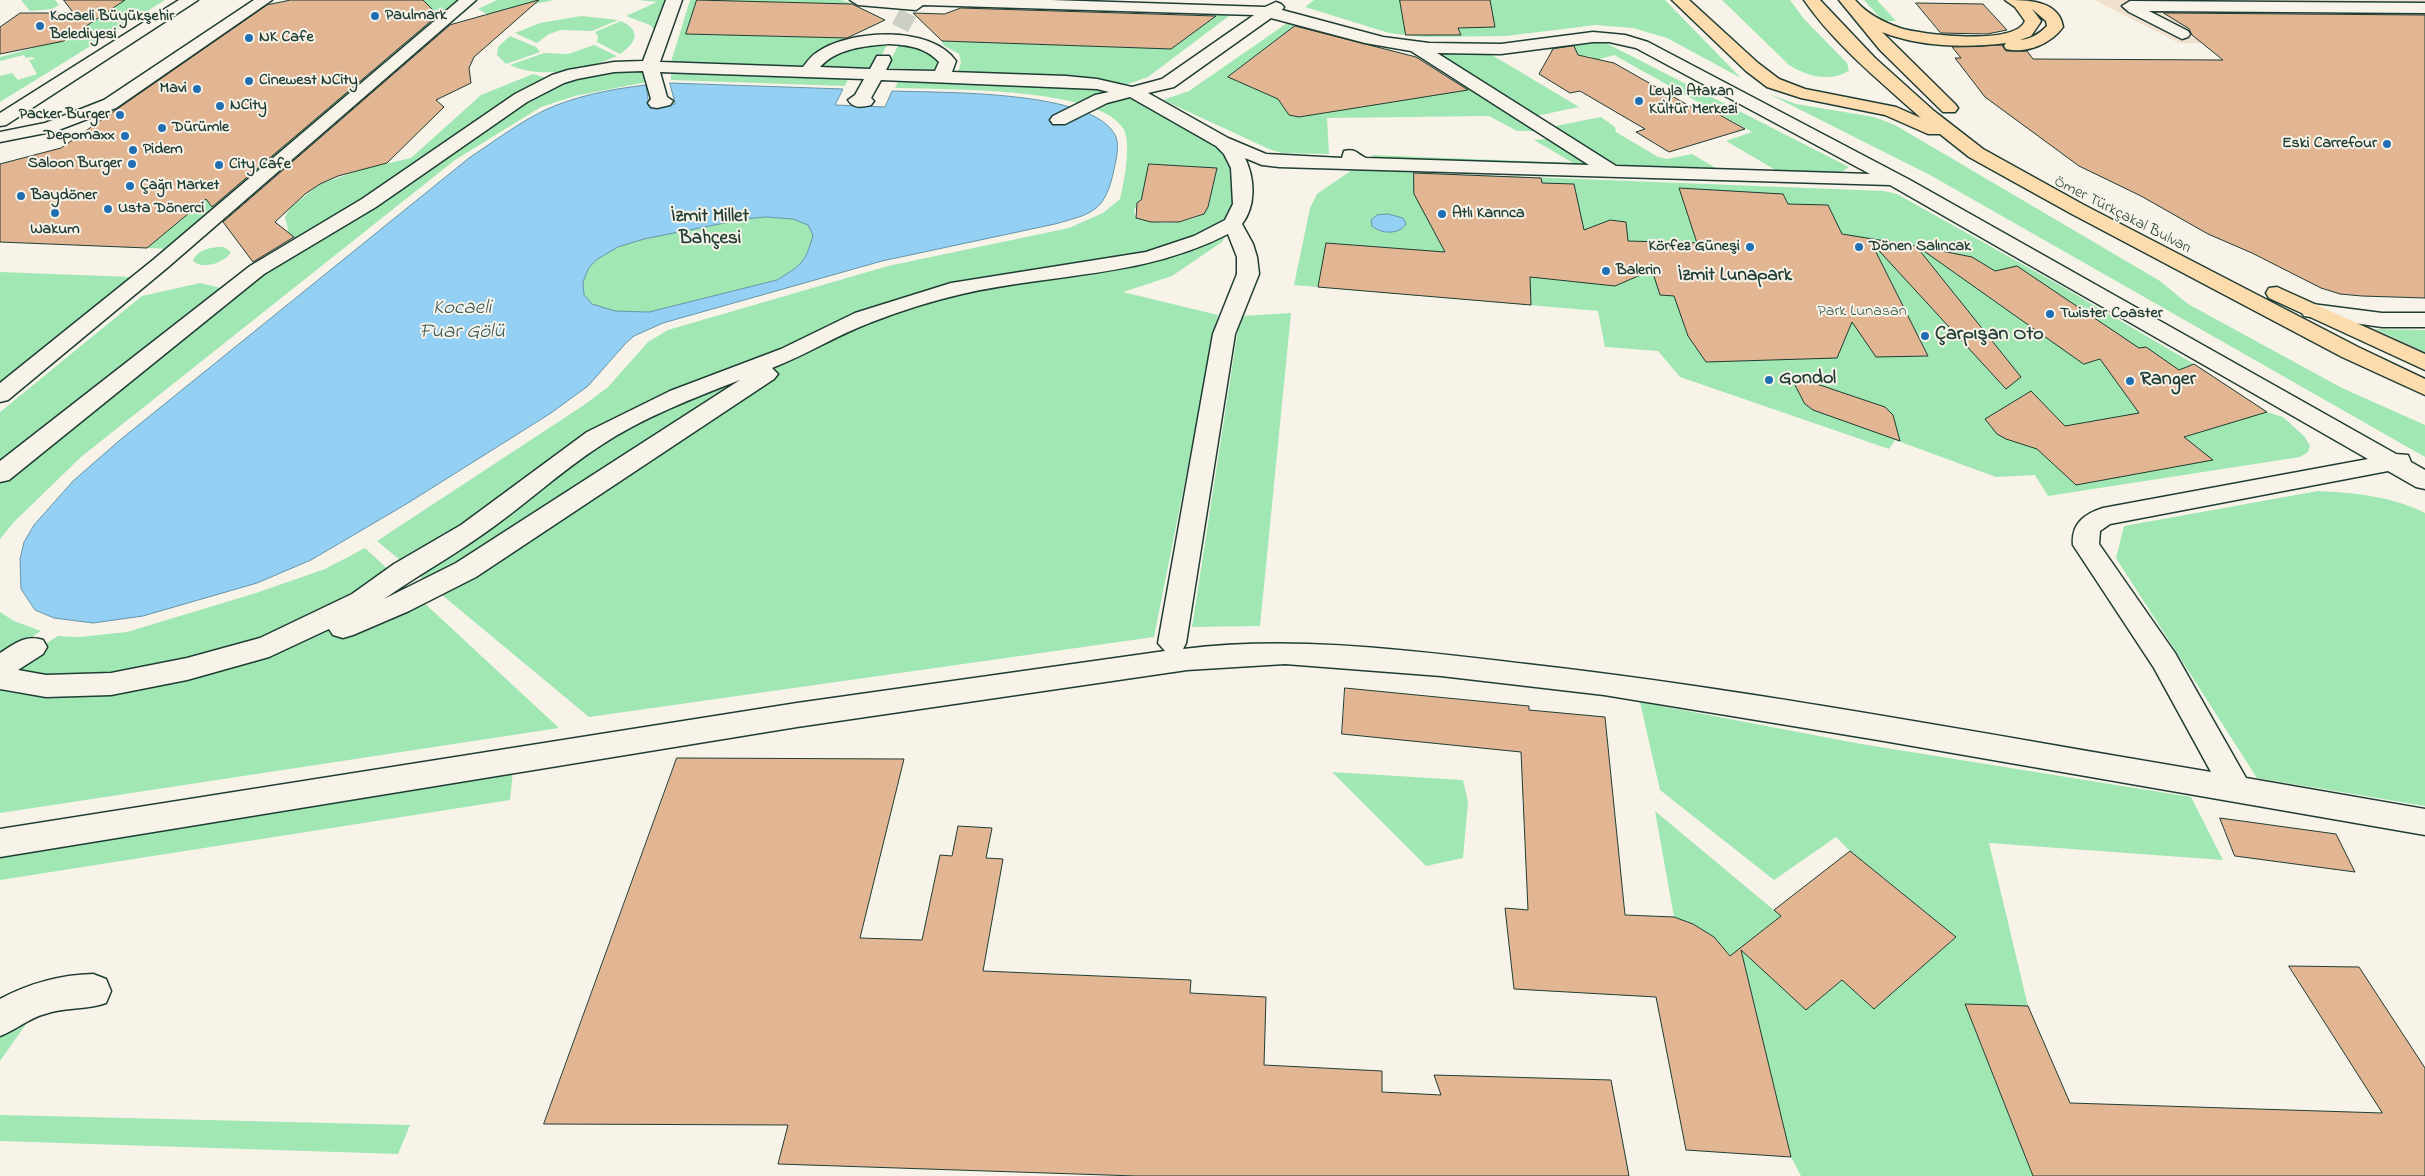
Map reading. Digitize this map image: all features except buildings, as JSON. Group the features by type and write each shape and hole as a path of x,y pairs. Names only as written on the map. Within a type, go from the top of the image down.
{"main road":[{"path":"1680,0 1752,67 1773,82 1801,93 1890,111 1928,127 1976,153"},
{"path":"1702,0 1785,77 1819,87 1846,87"},
{"name":"Ömer Türkçakal Bulvarı","path":"1812,0 1867,72 1928,115 1976,153 2341,348 2425,388"},
{"name":"Ömer Türkçakal Bulvarı","path":"1846,0 1904,66 1970,126 2045,175 2134,223 2312,311 2425,363"},
{"path":"1857,13 1890,29 1911,36 1988,40 2022,35 2031,28 2033,20 2023,1"},
{"path":"1904,66 1907,54 1921,49 2000,47 2037,42 2049,35 2055,27 2054,19 2023,1"}],"street":[{"path":"0,121 190,0"},
{"path":"0,137 50,127 110,104 264,0"},
{"path":"0,395 160,264 468,0"},
{"path":"660,101 650,66 674,0"},
{"path":"858,0 906,6 983,2 1229,8 1276,6"},
{"path":"1064,0 1276,6 1410,43 1471,49 1514,48 1597,35 1628,40 1642,45 1895,180 2409,463"},
{"path":"2123,3 2425,8"},
{"path":"2123,3 2182,34"},
{"path":"1063,118 1101,99 1168,84 1276,6"},
{"path":"1410,43 1515,42 1602,30 1639,36 1655,42 1920,181 2409,463 2425,481"},
{"path":"807,72 821,56 848,44 897,34 944,54 948,62 941,77"},
{"path":"862,99 897,34"},
{"path":"1410,43 1611,171"},
{"path":"0,474 257,270 397,184 521,98 558,79 617,61 650,66 1066,81 1097,84 1132,92 1222,142 1262,159 1279,162 1356,159 1611,171 1920,181"},
{"path":"535,72 558,79"},
{"path":"187,669 269,646 362,600 470,530 596,437 678,396 789,354 863,318 959,288 1150,258 1201,240 1232,224 1240,215 1243,204 1240,168 1232,151 1222,142"},
{"path":"1172,643 1224,334 1248,274 1247,257 1243,244 1232,224"},
{"path":"2312,311 2372,320 2425,320"},
{"path":"0,677 187,669 288,651 399,604 458,574 822,338"},
{"path":"2236,789 2165,661 2086,544 2084,532 2090,524 2103,517 2409,463"},
{"path":"0,667 33,647"},
{"path":"0,843 797,714 1187,660 1248,654 1322,656 1564,678 1776,711 2425,822"},
{"path":"0,1019 22,1004 63,991 93,991"}],"shaded area":[{"path":"2094,0 2425,0 2425,45 2179,43"}],"green space":[{"path":"21,0 55,0 59,5 52,9 30,11"},
{"path":"111,0 165,0 0,102 0,76 12,73 18,80 37,74 29,60 35,59 32,57 26,58 24,55 0,61 0,57 56,42 65,42 78,33 72,32"},
{"path":"423,0 463,0 171,249 147,248 370,65"},
{"path":"497,0 554,0 487,14 478,9"},
{"path":"638,0 670,0 658,33 650,25 626,16 657,2"},
{"path":"690,0 840,0 855,4 778,2 774,7 687,34 850,38 807,67 671,62"},
{"path":"1314,0 1665,0 1741,78 1667,38 1633,28 1596,25 1506,36 1423,37 1389,33 1305,7"},
{"path":"1722,0 1790,0 1804,19 1847,63 1849,71 1834,76 1819,77 1804,73 1789,65"},
{"path":"1864,0 1877,0 1896,21 1883,21"},
{"path":"1055,8 1075,8 1073,14 1054,13"},
{"path":"1084,8 1237,10 1148,77 1125,85 1076,77 958,72 961,62 959,54 943,45 942,41 1171,49 1220,13"},
{"path":"581,16 618,20 592,31 561,30 549,34 537,43 515,33 540,23"},
{"path":"1293,19 1302,21 1228,77 1278,99 1289,115 1299,117 1459,91 1461,84 1420,57 1425,57 1530,123 1534,131 1517,131 1489,116 1327,118 1329,154 1282,153 1269,149 1163,100 1189,91"},
{"path":"621,21 632,29 634,37 630,46 620,54 597,42 598,36 595,32"},
{"path":"510,36 536,47 540,52 506,64 497,55 498,47"},
{"path":"1596,38 1849,167 1840,173 1779,172 1726,141 1752,132 1614,55 1596,60 1586,56 1569,60 1547,48"},
{"path":"888,43 875,68 816,66 845,48"},
{"path":"899,44 912,45 942,57 941,70 886,68"},
{"path":"594,45 617,56 578,69 564,71 536,72 510,65 544,53 568,54"},
{"path":"1425,50 1487,52 1579,107 1536,116"},
{"path":"671,67 851,73 845,86 671,80"},
{"path":"643,68 646,82 575,96 541,107 455,160 81,457 14,522 0,539 0,479 238,289 518,103 575,75"},
{"path":"533,74 547,78 427,159 298,241 289,234 285,217 291,207 320,184 363,169 411,158 481,95"},
{"path":"901,75 1066,81 1127,93 1226,152 1233,169 1232,224 1222,242 1172,276 1123,292 1218,315 1154,637 589,717 377,541 584,405 608,387 648,342 668,330 888,266 1069,228 1103,213 1120,199 1126,163 1126,134 1123,128 1107,114 1082,104 1051,97 981,90 895,88","holes":["1149,164 1217,168 1208,207 1204,214 1188,220 1170,223 1152,222 1135,216 1134,210 1141,200"]},
{"path":"1769,94 1796,104 1874,117 1895,125 2160,281 2188,304 2342,388 2425,425 2425,457 1930,175"},
{"path":"1601,117 1615,127 1616,132 1658,157 1667,159 1692,154 1719,170 1619,166 1550,127"},
{"path":"1546,139 1594,167 1379,160 1371,155 1573,163 1534,140"},
{"name":"Park Lunasan","path":"1352,170 1884,191 1897,194 2063,287 2194,364 2267,412 2283,417 2305,437 2310,446 2308,452 2300,457 2048,496 2035,475 1996,477 1895,440 1889,449 1680,377 1658,351 1605,347 1598,311 1294,285 1310,208 1317,194"},
{"path":"767,217 793,219 808,225 813,235 808,252 802,262 777,280 649,312 615,311 592,304 584,295 583,282 588,269 596,260 618,247 644,239 745,219"},
{"path":"224,247 231,252 219,262 202,265 193,261 201,251"},
{"path":"0,272 131,277 0,382"},
{"path":"200,283 230,290 0,474 0,412 142,296"},
{"path":"1291,313 1260,626 1192,627 1240,316"},
{"path":"2375,329 2425,330 2425,352"},
{"path":"2318,491 2373,496 2412,507 2425,513 2425,806 2257,778 2116,558 2124,526"},
{"path":"365,548 559,728 0,813 0,673 58,636 79,637 127,632 256,593 325,569"},
{"path":"0,612 14,621 41,631 0,658"},
{"path":"1640,702 1861,744 2191,797 2223,860 1989,843 2028,1006 1965,1005 2033,1176 1801,1176 1791,1157 1752,995 1731,956 1714,937 1693,924 1674,917 1655,811 1781,916 1748,942 1762,969 1806,1010 1842,980 1874,1008 1956,937 1850,851 1836,837 1774,880 1660,790"},
{"path":"513,771 510,800 0,880 0,852"},
{"path":"1332,772 1463,780 1468,802 1463,858 1426,866"},
{"path":"31,1017 0,1061 0,1025"},
{"path":"0,1115 410,1125 398,1154 0,1141"}],"water":[{"name":"Kocaeli Fuar Gölü","path":"670,83 843,89 835,105 885,107 892,91 944,92 1014,97 1048,102 1079,110 1103,121 1116,137 1116,161 1105,197 1094,210 1078,217 1055,224 882,261 663,323 634,336 588,386 551,413 408,503 311,560 257,583 143,616 93,623 54,618 35,610 21,589 20,559 24,542 34,525 73,481 120,440 469,158 533,116 580,97 646,85 649,106 675,104","holes":["766,217 793,219 808,225 813,235 808,252 802,262 777,280 649,312 615,311 592,304 584,295 583,282 588,269 596,260 618,247 644,239 745,219"]},
{"path":"1388,214 1403,218 1406,224 1395,232 1380,231 1372,226 1371,220 1377,215"}],"tunnel":[{"path":"900,28 908,13"}],"place":[{"name":"Paulmark","path":"375,16"},
{"name":"Kocaeli Büyükşehir Belediyesi","path":"40,26"},
{"name":"NK Cafe","path":"249,38"},
{"name":"Cinewest NCity","path":"249,81"},
{"name":"Mavi","path":"197,89"},
{"name":"Leyla Atakan Kültür Merkezi","path":"1639,101"},
{"name":"NCity","path":"220,106"},
{"name":"Packer Burger","path":"120,115"},
{"name":"Dürümle","path":"162,128"},
{"name":"Depomaxx","path":"125,136"},
{"name":"Eski Carrefour","path":"2387,144"},
{"name":"Pidem","path":"133,150"},
{"name":"Saloon Burger","path":"132,164"},
{"name":"City Cafe","path":"219,165"},
{"name":"Çağrı Market","path":"130,186"},
{"name":"Baydöner","path":"21,196"},
{"name":"Usta Dönerci","path":"108,209"},
{"name":"Wakum","path":"55,213"},
{"name":"Atlı Karınca","path":"1442,214"},
{"name":"Körfez Güneşi","path":"1750,247"},
{"name":"Dönen Salıncak","path":"1859,247"},
{"name":"Balerin","path":"1606,271"},
{"name":"Twister Coaster","path":"2050,314"},
{"name":"Çarpışan Oto","path":"1925,336"},
{"name":"Gondol","path":"1769,380"},
{"name":"Ranger","path":"2130,381"}],"district":[{"name":"İzmit Millet Bahçesi","path":"710,229"},
{"name":"İzmit Lunapark","path":"1735,277"}]}
